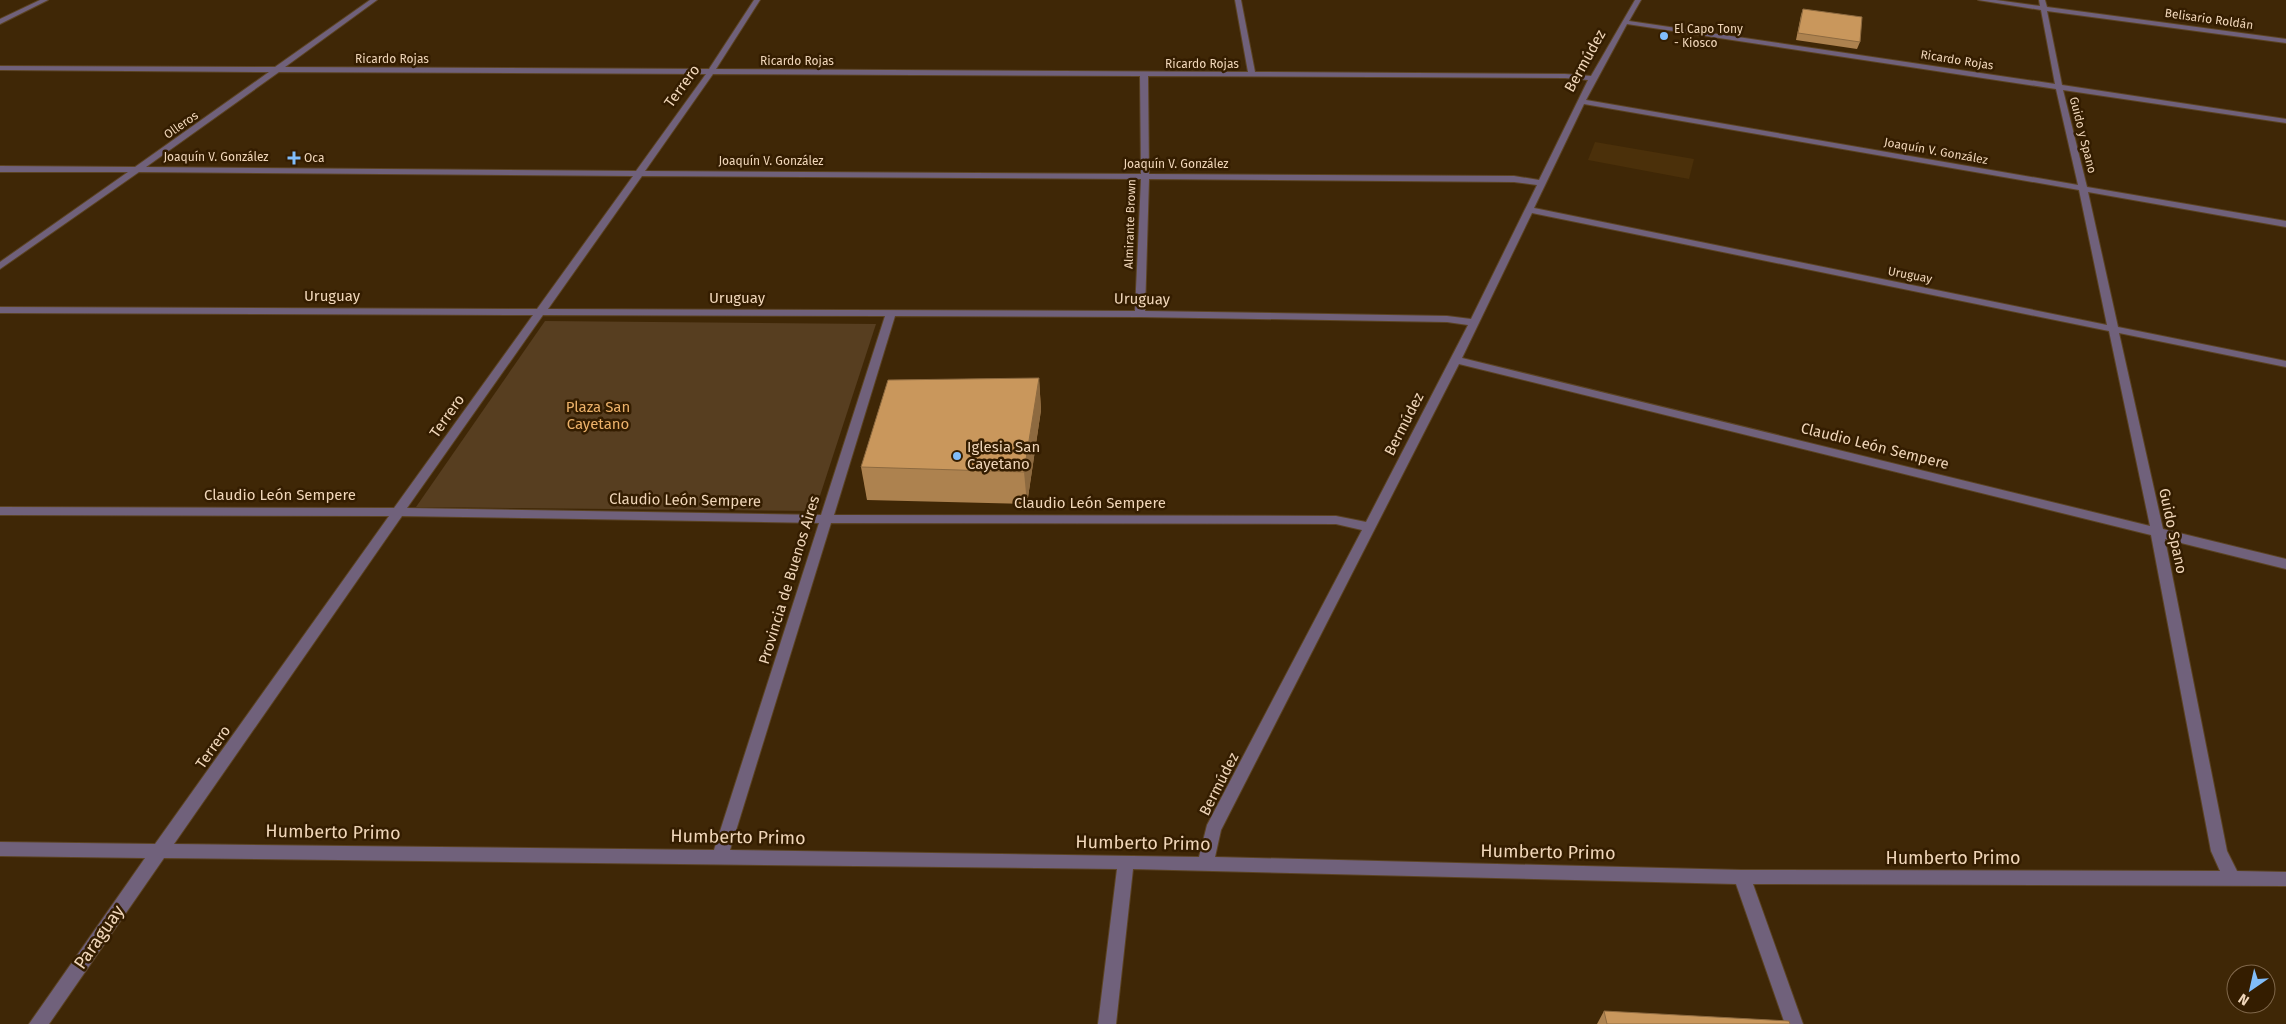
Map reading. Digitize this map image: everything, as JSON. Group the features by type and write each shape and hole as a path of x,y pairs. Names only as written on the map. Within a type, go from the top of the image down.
{"street":[{"path":"0,22 44,0"},
{"name":"Olleros","path":"0,266 374,0"},
{"name":"Terrero","path":"160,850 539,311 711,72 757,0"},
{"path":"1238,0 1252,75"},
{"name":"Bermúdez","path":"1205,865 1213,830 1456,360 1593,78 1638,0"},
{"name":"Belisario Roldán","path":"1981,0 2286,41"},
{"path":"2042,0 2059,87"},
{"name":"Ricardo Rojas","path":"1625,22 2286,121"},
{"name":"Ricardo Rojas","path":"0,68 1565,76 1593,78"},
{"name":"Almirante Brown","path":"1140,314 1144,177 1144,75"},
{"name":"Guido y Spano","path":"2059,87 2083,189"},
{"name":"Joaquín V. González","path":"1581,102 2286,224"},
{"name":"Joaquín V. González","path":"0,169 1514,178 1541,183"},
{"name":"Guido Spano","path":"2083,189 2157,531 2219,851 2232,879"},
{"name":"Uruguay","path":"1529,210 2286,364"},
{"name":"Uruguay","path":"0,310 1140,314 1447,319 1474,323"},
{"name":"Provincia de Buenos Aires","path":"720,856 891,314"},
{"name":"Claudio León Sempere","path":"1456,360 2286,564"},
{"name":"Claudio León Sempere","path":"0,511 398,512 825,519 1336,520 1369,527"},
{"name":"Humberto Primo","path":"0,849 1126,862 1742,877 2286,879"},
{"name":"Paraguay","path":"38,1024 160,850"},
{"path":"1107,1024 1126,862"},
{"path":"1742,877 1794,1024"}],"shaded area":[{"path":"1595,142 1694,159 1689,179 1588,160"}],"green space":[{"name":"Plaza San Cayetano","path":"545,321 876,324 815,511 416,507"}],"building":[{"path":"1803,9 1862,17 1860,42 1798,33"},
{"path":"1039,378 1024,472 861,467 888,380"},
{"path":"1604,1011 1789,1021 1790,1024 1607,1024"}],"place":[{"name":"El Capo Tony - Kiosco","path":"1664,36"},
{"name":"Oca","path":"294,158"},
{"name":"Iglesia San Cayetano","path":"957,456"}]}
